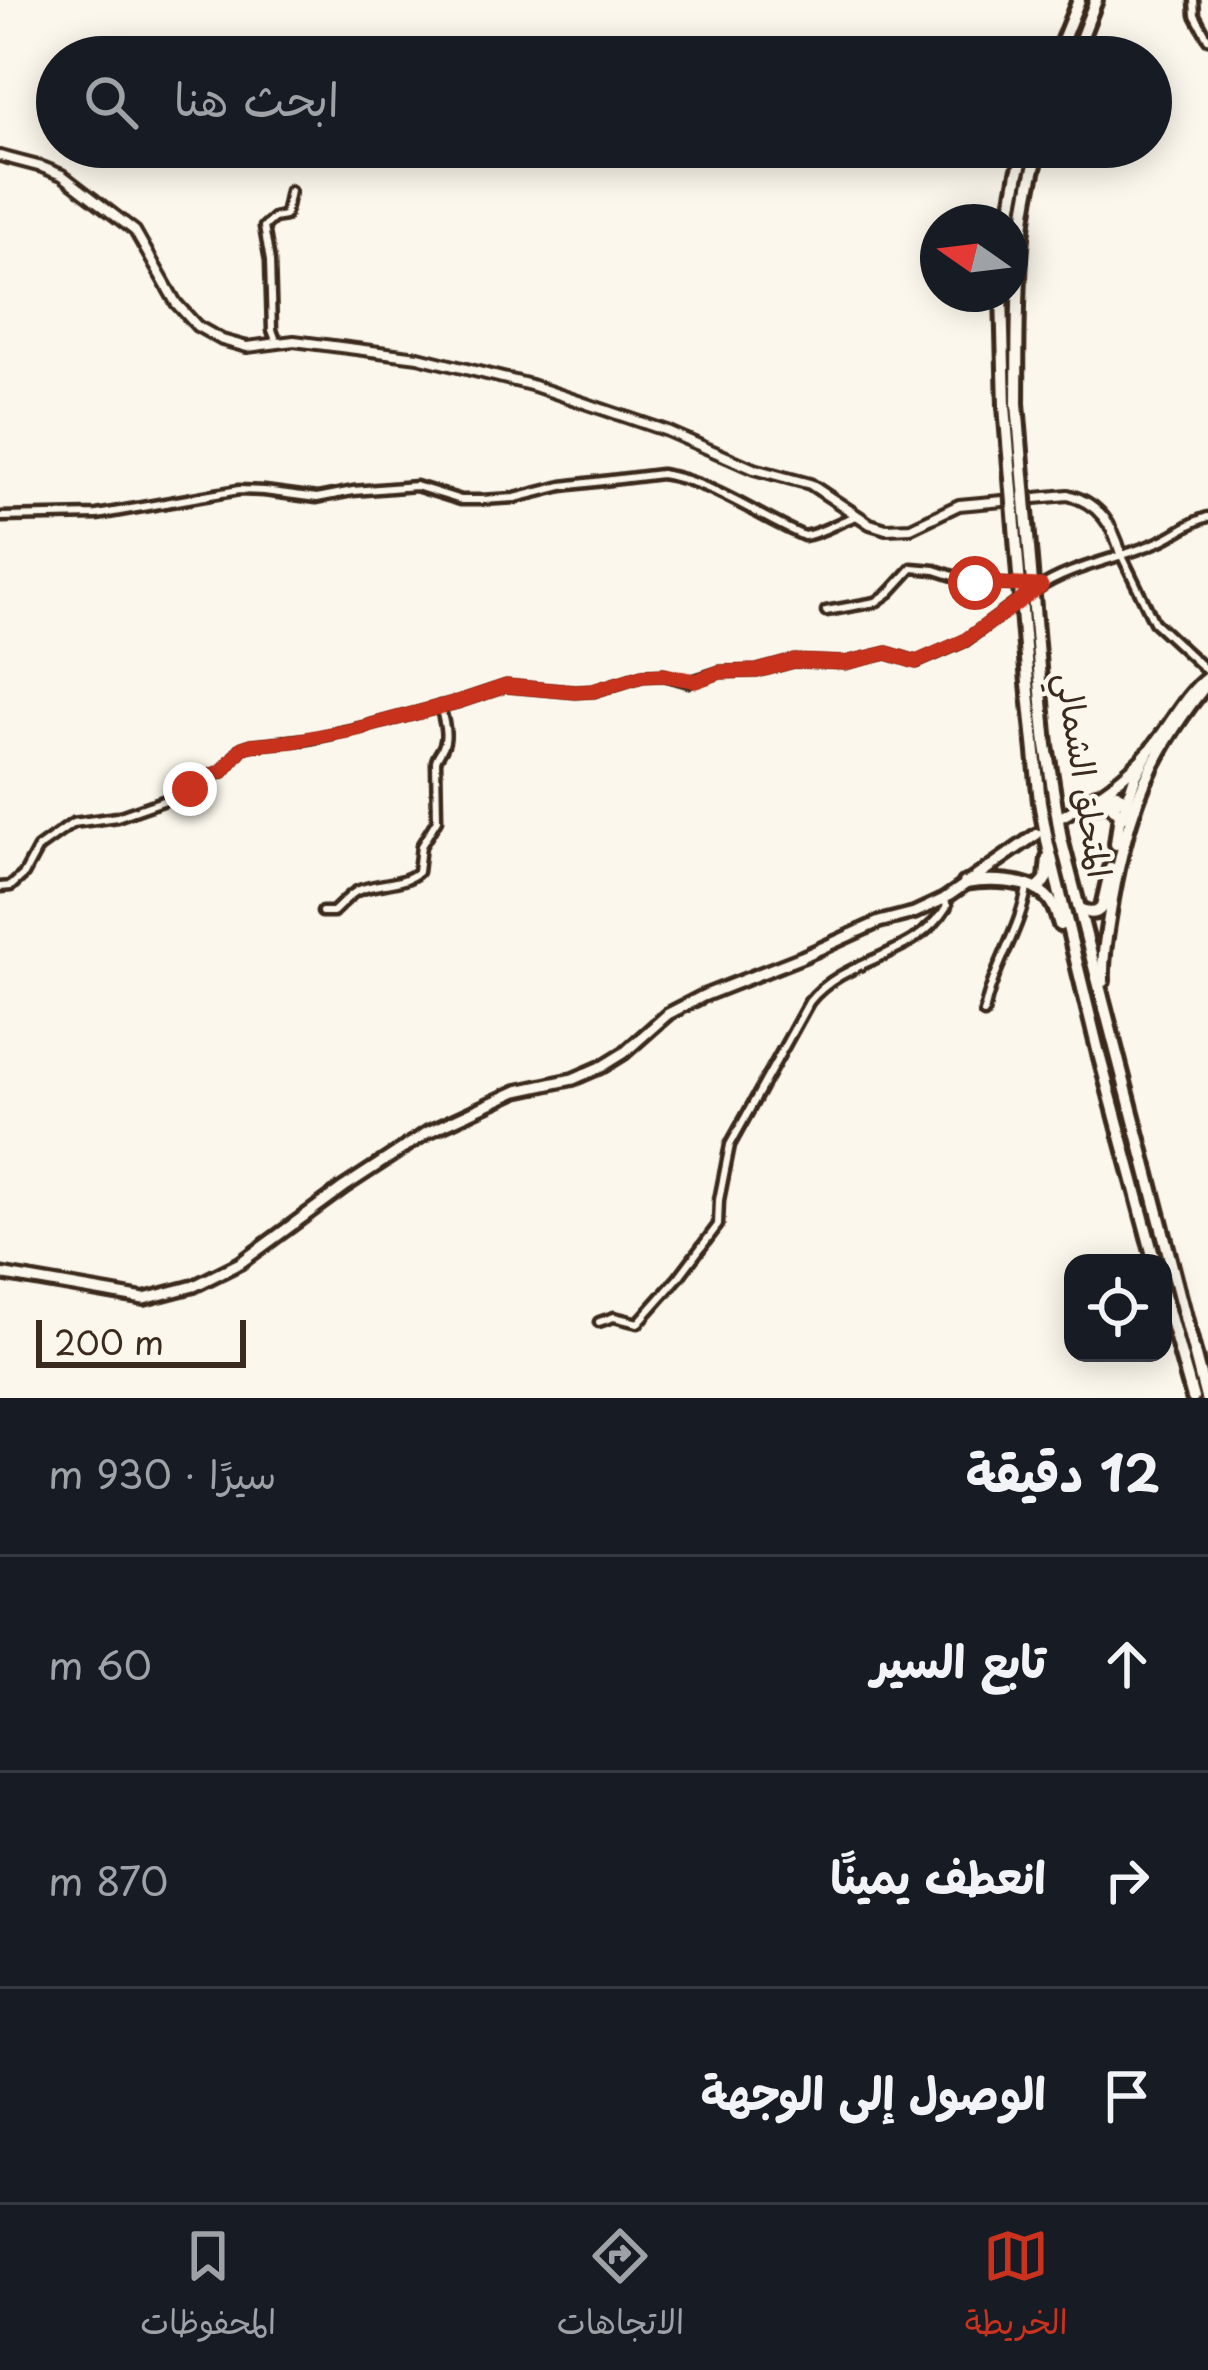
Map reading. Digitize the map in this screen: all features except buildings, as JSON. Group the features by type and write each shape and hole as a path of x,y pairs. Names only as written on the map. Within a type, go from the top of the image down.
{"highway":[{"path":"1064,36 1079,0"},
{"path":"1082,36 1096,0"},
{"path":"1012,204 1020,168"},
{"name":"المتحلق الشمالي","path":"1011,405 1019,251 1033,168"},
{"name":"المتحلق الشمالي","path":"1003,312 1040,802 1079,974 1153,1254"},
{"path":"1079,908 1090,914 1102,907 1120,824 1151,764 1208,677"},
{"name":"المتحلق الشمالي","path":"1034,681 1079,908 1206,1398"},
{"path":"1104,996 1102,967 1118,868 1147,754"},
{"path":"1096,795 1133,799"},
{"path":"1078,807 1133,799"},
{"path":"1110,804 1118,810 1120,824"},
{"path":"1032,889 1046,879 1049,848"},
{"path":"965,883 989,873 1048,898 1079,974"},
{"path":"1172,1324 1193,1398"}],"main road":[{"path":"1063,816 1120,780 1147,754 1208,677"},
{"path":"989,873 1036,834"},
{"path":"0,1274 144,1298 194,1286 240,1263 428,1132 517,1091 573,1079 603,1066 668,1013 703,995 879,922 914,913 965,883"}],"street":[{"path":"1194,0 1195,15 1208,39"},
{"path":"0,156 36,165"},
{"path":"44,168 62,175 135,230 170,293 197,326 222,340 247,347 294,341 418,357 531,385 667,431 754,469 795,478 886,529 920,524 959,505 1031,496 1068,495 1085,500 1115,534 1154,622 1208,677"},
{"path":"277,344 264,227 285,216 290,191"},
{"path":"0,517 97,514 239,490 317,498 416,486 461,500 515,498 562,486 661,474 720,494 804,536 857,516"},
{"path":"0,886 11,886 38,848 73,823 117,817 180,795 202,778 222,772 242,748 309,739 515,685 593,691 642,676 696,681 720,672 757,671 794,661 845,663 887,653 916,662 964,641 1041,586 1081,567 1162,541 1192,521 1208,517"},
{"path":"826,610 877,602 912,568 975,583 1041,586"},
{"path":"322,912 333,912 355,892 409,879 418,872 423,841 437,820 436,761 445,746 440,706"},
{"path":"984,1012 988,986 1032,889"},
{"path":"599,1322 614,1317 638,1323 705,1245 718,1225 718,1199 730,1144 809,1002 832,980 929,932 947,906 944,898"}],"route":[{"path":"190,789 202,778 228,768 242,748 251,745 353,730 506,686 593,691 654,674 689,682 720,672 757,671 794,661 845,663 887,653 916,662 964,641 1041,586 975,583"}]}
